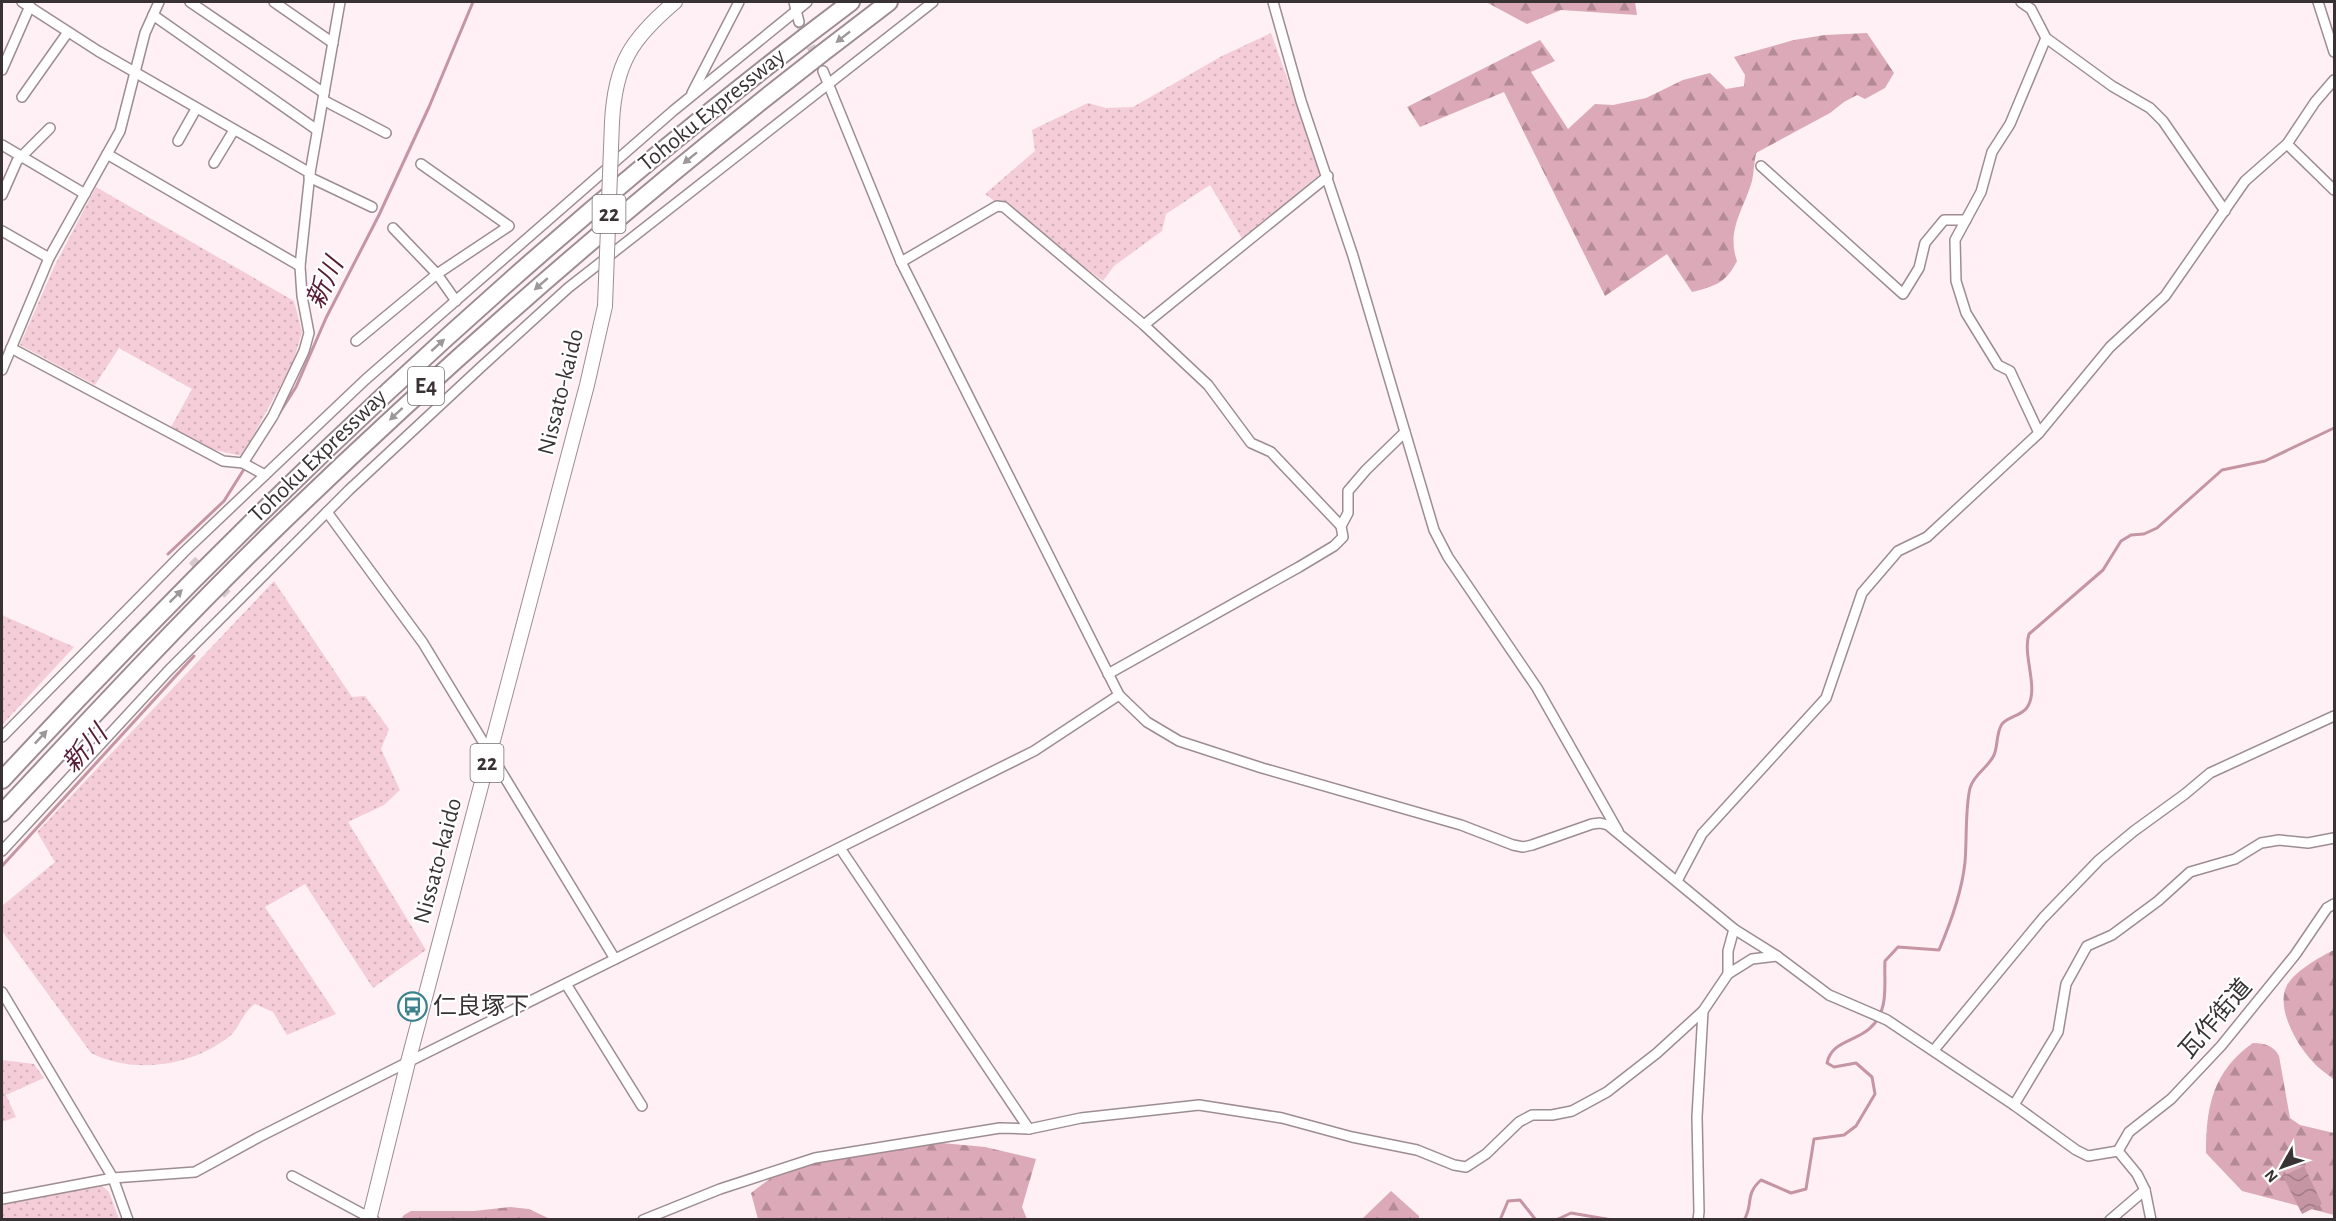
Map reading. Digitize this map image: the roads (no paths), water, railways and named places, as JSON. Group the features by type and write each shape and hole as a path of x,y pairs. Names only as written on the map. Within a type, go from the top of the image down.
{"highway":[{"name":"Tohoku Expressway","path":"2,780 244,528 427,354 625,181 724,100 851,2"},
{"name":"Tohoku Expressway","path":"2,813 161,645 260,545 434,379 638,200 739,118 889,2"}],"main road":[{"name":"Nissato-kaido","path":"371,1219 408,1062 587,385 605,306 615,92 623,61 640,36 675,2"}],"street":[{"path":"2,370 49,258 120,131 145,33 159,2"},
{"path":"190,2 324,96 386,133"},
{"path":"274,2 333,43"},
{"path":"690,98 739,2"},
{"path":"2,736 184,552 365,380 795,6 807,2"},
{"path":"2,851 233,600 568,288 933,2"},
{"path":"1273,2 1301,101 1328,176 1434,530 1448,557 1537,688 1619,833"},
{"path":"2021,2 2031,9 2046,38 2112,86 2150,108 2163,120 2225,211"},
{"path":"2318,2 2334,52"},
{"path":"243,463 273,416 304,351 309,333 302,296 300,266 309,175 338,3"},
{"path":"2,70 26,4 196,109 309,175 372,207"},
{"path":"795,6 799,22"},
{"path":"153,15 318,130"},
{"path":"22,97 68,32"},
{"path":"2039,433 2010,370 1998,365 1966,313 1956,280 1955,240 1981,192 1992,152 2010,124 2046,38"},
{"path":"823,71 901,262 1119,695 1147,722 1179,741 1262,768 1461,825 1513,846 1532,845 1581,826 1600,823 1619,833 1734,929 1777,956 1829,995 1887,1020 2014,1105 2076,1150 2088,1156 2118,1151 2137,1174 2145,1190 2151,1220"},
{"path":"1677,882 1702,834 1826,698 1862,593 1898,551 1927,537 2039,433 2110,347 2164,296 2245,182 2287,144 2315,102 2334,80"},
{"path":"178,141 196,109"},
{"path":"2,195 17,161 50,128"},
{"path":"214,163 234,130"},
{"path":"2287,144 2334,190"},
{"path":"2,145 85,194"},
{"path":"107,154 300,266"},
{"path":"357,340 437,274 508,226 421,164"},
{"path":"1761,165 1903,294 1918,268 1925,243 1931,235 1944,220 1966,220"},
{"path":"1144,325 1328,176"},
{"path":"901,262 997,206 1004,207 1144,325 1208,385 1251,443 1271,452 1341,526 1343,537 1334,546 1108,674"},
{"path":"393,228 437,274 456,301"},
{"path":"2,231 49,258"},
{"path":"11,348 223,461 243,463 265,475"},
{"path":"1341,526 1348,513 1348,491 1405,432"},
{"path":"327,512 423,643 615,959"},
{"path":"184,552 192,560"},
{"path":"2,1199 113,1178 195,1172 258,1137 1034,752 1119,695"},
{"path":"1934,1050 2043,918 2099,860 2210,772 2334,716"},
{"path":"2014,1105 2058,1032 2066,984 2087,946 2112,935 2158,901 2190,872 2235,859 2261,843 2279,840 2308,843 2334,838"},
{"path":"840,848 1029,1129"},
{"name":"瓦作街道","path":"2118,1151 2129,1132 2171,1099 2221,1046 2295,955 2327,908 2334,904"},
{"path":"1728,974 1728,951 1734,929"},
{"path":"643,1220 720,1189 815,1158 1000,1128 1029,1129 1081,1118 1199,1105 1282,1118 1352,1137 1417,1150 1454,1165 1466,1167 1486,1154 1519,1122 1532,1115 1552,1115 1572,1111 1607,1092 1657,1053 1703,1011 1728,974 1752,959 1777,956"},
{"path":"566,984 642,1106"},
{"path":"2,992 113,1178 128,1220"},
{"path":"1698,1220 1697,1117 1703,1011"},
{"path":"292,1176 371,1219"},
{"path":"2110,1220 2145,1190"}],"water":[{"path":"2304,1166 2322,1204 2302,1214 2283,1176"}],"waterway":[{"name":"新川","path":"275,420 296,387 326,318 379,215 429,107 473,2"},
{"path":"1744,1220 1753,1190 1761,1180 1791,1193 1806,1189 1814,1139 1844,1135 1856,1126 1875,1094 1872,1077 1856,1063 1834,1067 1827,1063 1837,1047 1870,1029 1877,1020 1884,998 1885,961 1898,947 1939,950 1948,929 1964,873 1970,788 1994,755 2002,724 2026,709 2031,698 2027,651 2029,634 2103,570 2121,541 2131,535 2144,534 2157,528 2222,470 2265,461 2334,428"},
{"name":"新川","path":"168,554 224,501 246,466"},
{"name":"新川","path":"2,866 194,656"},
{"path":"1500,1220 1508,1201 1520,1200 1536,1220"},
{"path":"1556,1220 1571,1213 1612,1220"}],"tunnel":[{"path":"799,22 818,61"},
{"path":"192,560 230,597"}],"place":[{"name":"仁良塚下","path":"412,1007"}]}
